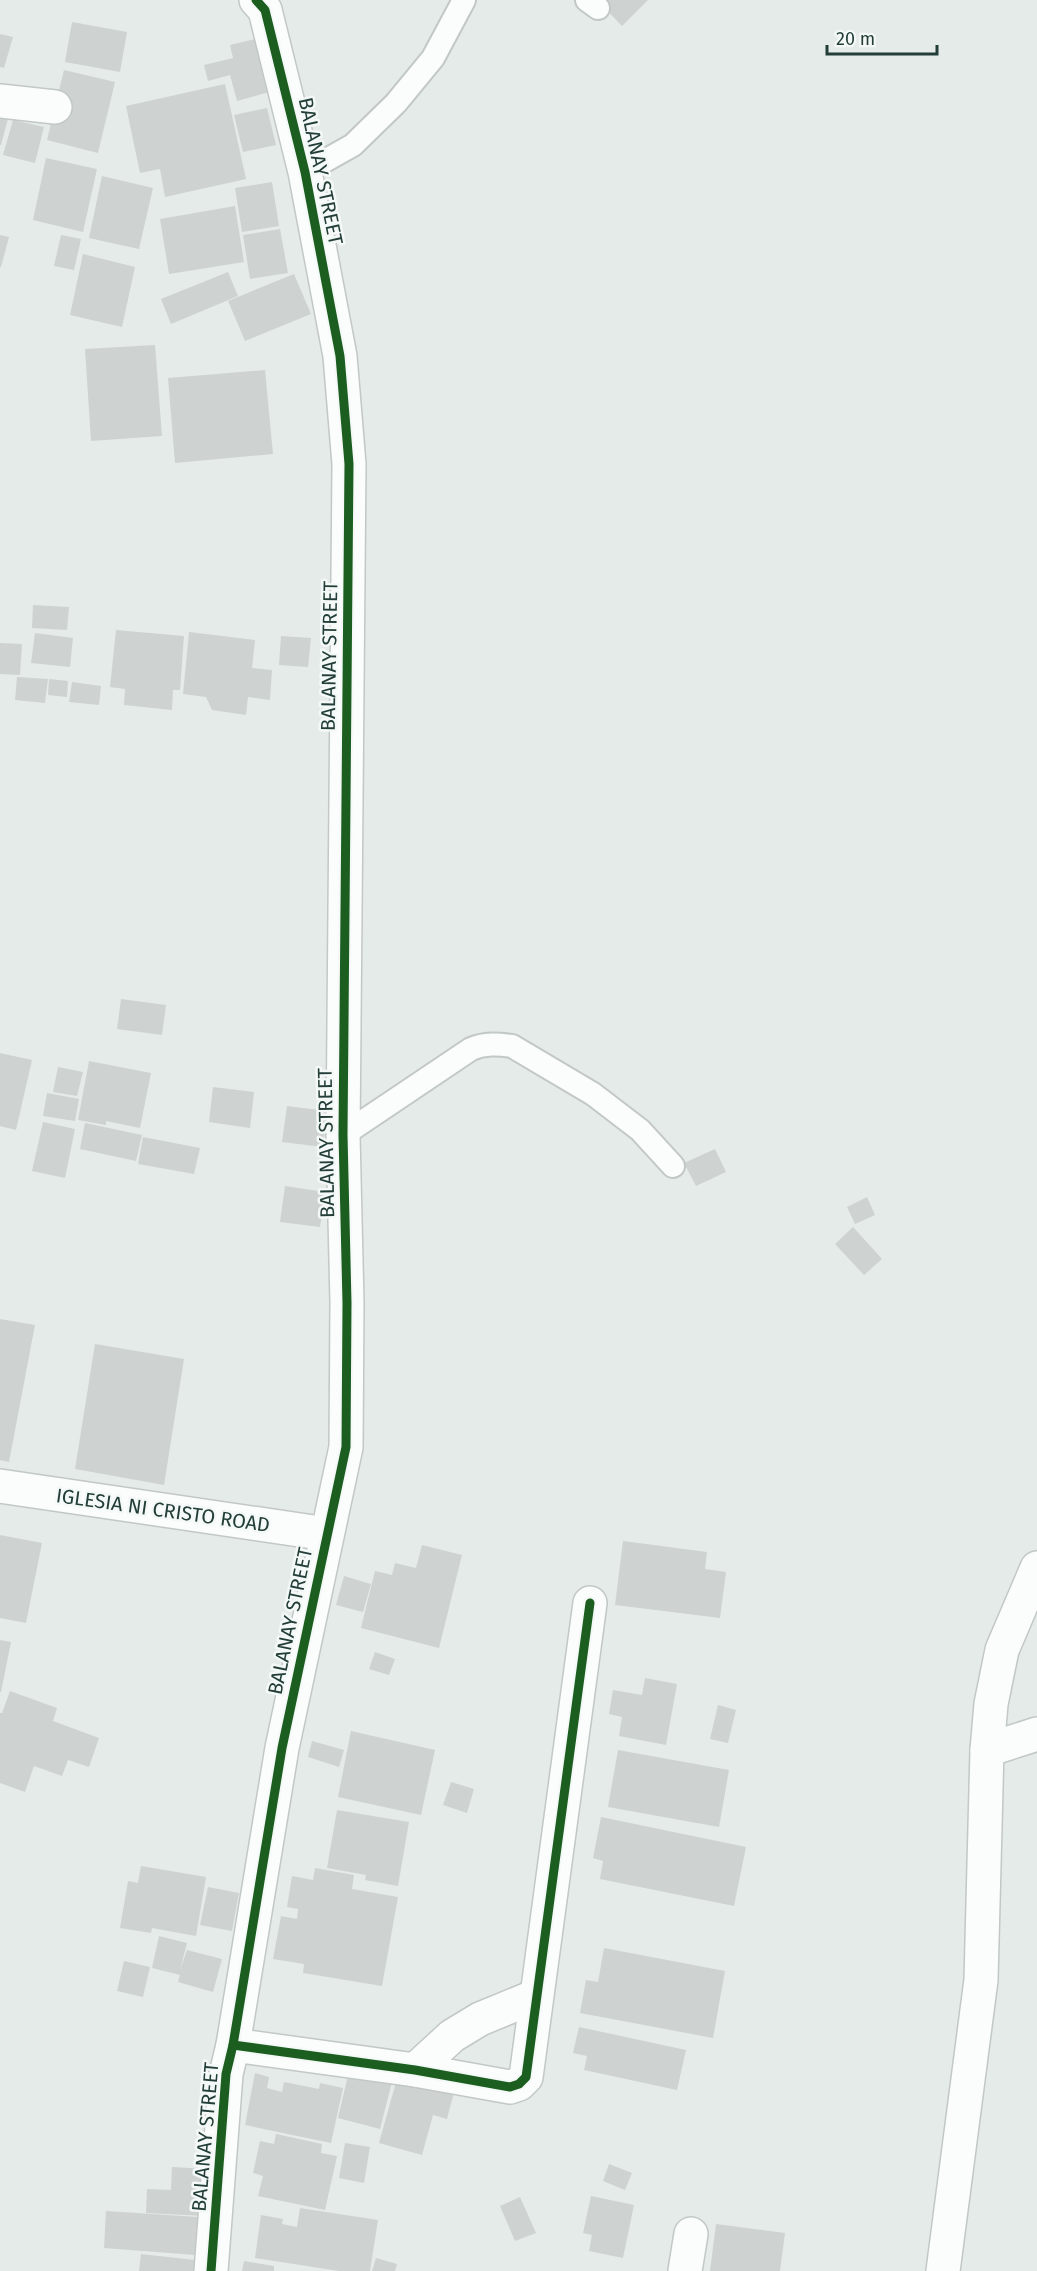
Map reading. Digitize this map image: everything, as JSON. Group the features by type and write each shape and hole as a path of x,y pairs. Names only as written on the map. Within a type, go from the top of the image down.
{"street":[{"name":"BALANAY STREET","path":"211,2271 226,2074 233,2045 282,1748 346,1447 347,1303 343,1136 349,464 340,356 305,172 261,5"},
{"path":"0,101 55,107"},
{"name":"IGLESIA NI CRISTO ROAD","path":"0,1486 327,1534"},
{"path":"943,2271 981,1980 987,1750 992,1704 1002,1650 1037,1568"},
{"path":"233,2045 415,2070 510,2087 519,2084 526,2077 590,1603"},
{"path":"987,1750 1037,1734"},
{"path":"415,2070 452,2036 471,2025 537,1996"},
{"path":"685,2271 691,2234"}],"lane":[{"path":"305,172 353,145 396,103 433,58 464,0"},
{"path":"343,1136 471,1049 480,1045 497,1044 512,1046 593,1094 640,1130 673,1166"}],"building":[{"path":"597,0 648,0 622,26"},
{"path":"72,22 127,32 120,72 65,62"},
{"path":"0,34 13,37 4,68 0,67"},
{"path":"259,38 273,91 237,101 230,75 208,81 204,65 233,58 230,45"},
{"path":"64,70 115,82 98,153 47,140"},
{"path":"225,84 246,179 165,197 160,169 140,173 126,106"},
{"path":"267,108 276,145 243,152 234,115"},
{"path":"0,113 9,115 1,145 0,145"},
{"path":"13,120 44,127 35,163 3,155"},
{"path":"46,158 97,169 83,232 33,220"},
{"path":"102,176 153,188 139,249 89,238"},
{"path":"272,182 279,226 242,232 235,188"},
{"path":"235,206 244,262 169,274 160,219"},
{"path":"280,229 288,273 250,279 243,235"},
{"path":"0,235 9,237 1,267 0,267"},
{"path":"61,235 81,239 74,270 54,266"},
{"path":"83,254 135,267 122,327 70,315"},
{"path":"228,272 238,296 171,324 161,299"},
{"path":"294,274 311,314 245,341 228,301"},
{"path":"155,345 162,436 91,441 85,349"},
{"path":"265,370 273,454 175,463 168,378"},
{"path":"33,605 69,607 67,630 32,628"},
{"path":"116,630 184,636 180,690 173,690 172,710 124,705 125,689 110,687"},
{"path":"189,632 255,640 252,668 272,670 270,700 248,697 246,715 212,710 206,697 183,694"},
{"path":"35,633 73,638 70,667 31,663"},
{"path":"281,636 311,638 308,667 279,665"},
{"path":"0,643 22,644 20,675 0,674"},
{"path":"17,677 48,679 45,703 15,700"},
{"path":"49,679 68,681 67,697 48,695"},
{"path":"72,682 101,686 99,705 69,702"},
{"path":"121,999 166,1005 162,1035 117,1029"},
{"path":"0,1053 32,1060 16,1130 0,1126"},
{"path":"89,1061 151,1073 140,1128 106,1121 106,1125 78,1120"},
{"path":"58,1067 83,1072 77,1096 53,1092"},
{"path":"213,1087 254,1092 250,1128 209,1122"},
{"path":"47,1093 79,1099 75,1121 43,1116"},
{"path":"287,1106 327,1111 323,1147 282,1142"},
{"path":"43,1122 75,1129 65,1178 32,1171"},
{"path":"85,1123 142,1135 136,1161 80,1149"},
{"path":"143,1137 200,1148 194,1174 138,1164"},
{"path":"715,1149 726,1172 696,1186 684,1163"},
{"path":"285,1186 325,1192 320,1227 280,1222"},
{"path":"867,1197 875,1215 855,1224 847,1207"},
{"path":"853,1227 882,1259 864,1275 835,1244"},
{"path":"0,1319 35,1325 9,1462 0,1460"},
{"path":"95,1344 184,1359 164,1485 75,1469"},
{"path":"0,1535 42,1543 26,1623 0,1618"},
{"path":"623,1541 707,1552 705,1569 726,1572 720,1618 615,1605"},
{"path":"422,1545 462,1555 439,1648 361,1628 375,1571 392,1575 395,1563 416,1568"},
{"path":"344,1576 371,1584 363,1612 336,1605"},
{"path":"0,1640 11,1642 1,1692 0,1692"},
{"path":"375,1652 395,1659 389,1675 369,1669"},
{"path":"645,1678 677,1684 666,1745 619,1736 622,1717 609,1714 613,1690 642,1695"},
{"path":"10,1691 57,1708 53,1721 99,1738 89,1767 68,1760 62,1776 34,1766 25,1792 0,1783 0,1713 2,1713"},
{"path":"718,1705 736,1710 728,1743 710,1739"},
{"path":"351,1731 435,1750 421,1815 338,1797"},
{"path":"312,1741 344,1750 339,1767 308,1757"},
{"path":"618,1750 729,1770 719,1827 608,1807"},
{"path":"451,1782 474,1789 467,1813 443,1805"},
{"path":"337,1810 409,1822 398,1886 365,1880 366,1875 327,1868"},
{"path":"601,1817 746,1847 734,1906 600,1879 603,1861 593,1858"},
{"path":"141,1866 206,1877 196,1936 152,1928 151,1933 120,1928 128,1881 138,1883"},
{"path":"315,1868 354,1875 352,1889 398,1897 382,1986 303,1973 304,1964 273,1959 281,1916 297,1919 298,1909 287,1907 292,1876 313,1880"},
{"path":"208,1887 239,1893 232,1931 200,1925"},
{"path":"159,1936 187,1943 180,1970 187,1950 222,1959 213,1992 178,1982 180,1975 152,1968"},
{"path":"604,1948 725,1971 713,2038 580,2013 586,1980 598,1982"},
{"path":"124,1961 150,1967 143,1997 117,1991"},
{"path":"579,2027 686,2050 677,2090 584,2070 587,2056 573,2053"},
{"path":"350,2067 393,2078 380,2129 338,2118"},
{"path":"255,2073 269,2077 267,2088 282,2092 284,2082 319,2089 320,2083 343,2088 331,2143 245,2125"},
{"path":"398,2075 454,2092 447,2119 433,2115 422,2155 379,2143"},
{"path":"276,2134 322,2144 321,2153 337,2156 325,2210 258,2196 263,2176 253,2173 260,2141 274,2144"},
{"path":"345,2143 370,2147 364,2183 339,2178"},
{"path":"609,2164 632,2173 625,2190 603,2181"},
{"path":"172,2167 208,2169 205,2216 146,2213 147,2189 171,2190"},
{"path":"591,2196 634,2205 623,2258 589,2251 592,2235 583,2233"},
{"path":"520,2197 536,2233 515,2241 500,2206"},
{"path":"300,2208 378,2220 370,2271 339,2271 255,2258 261,2215 283,2219 282,2224 297,2227"},
{"path":"106,2211 198,2217 195,2255 104,2248"},
{"path":"716,2224 785,2233 780,2271 710,2271"},
{"path":"141,2254 195,2260 193,2271 139,2271"},
{"path":"376,2258 397,2264 395,2271 372,2271"},
{"path":"244,2261 274,2266 274,2271 242,2271"}],"cycle path":[{"path":"211,2271 226,2074 233,2045 282,1748 346,1447 347,1303 343,1135 349,464 340,356 305,172 265,10 256,0"},
{"path":"233,2045 415,2070 510,2087 519,2084 526,2077 590,1603"}]}
